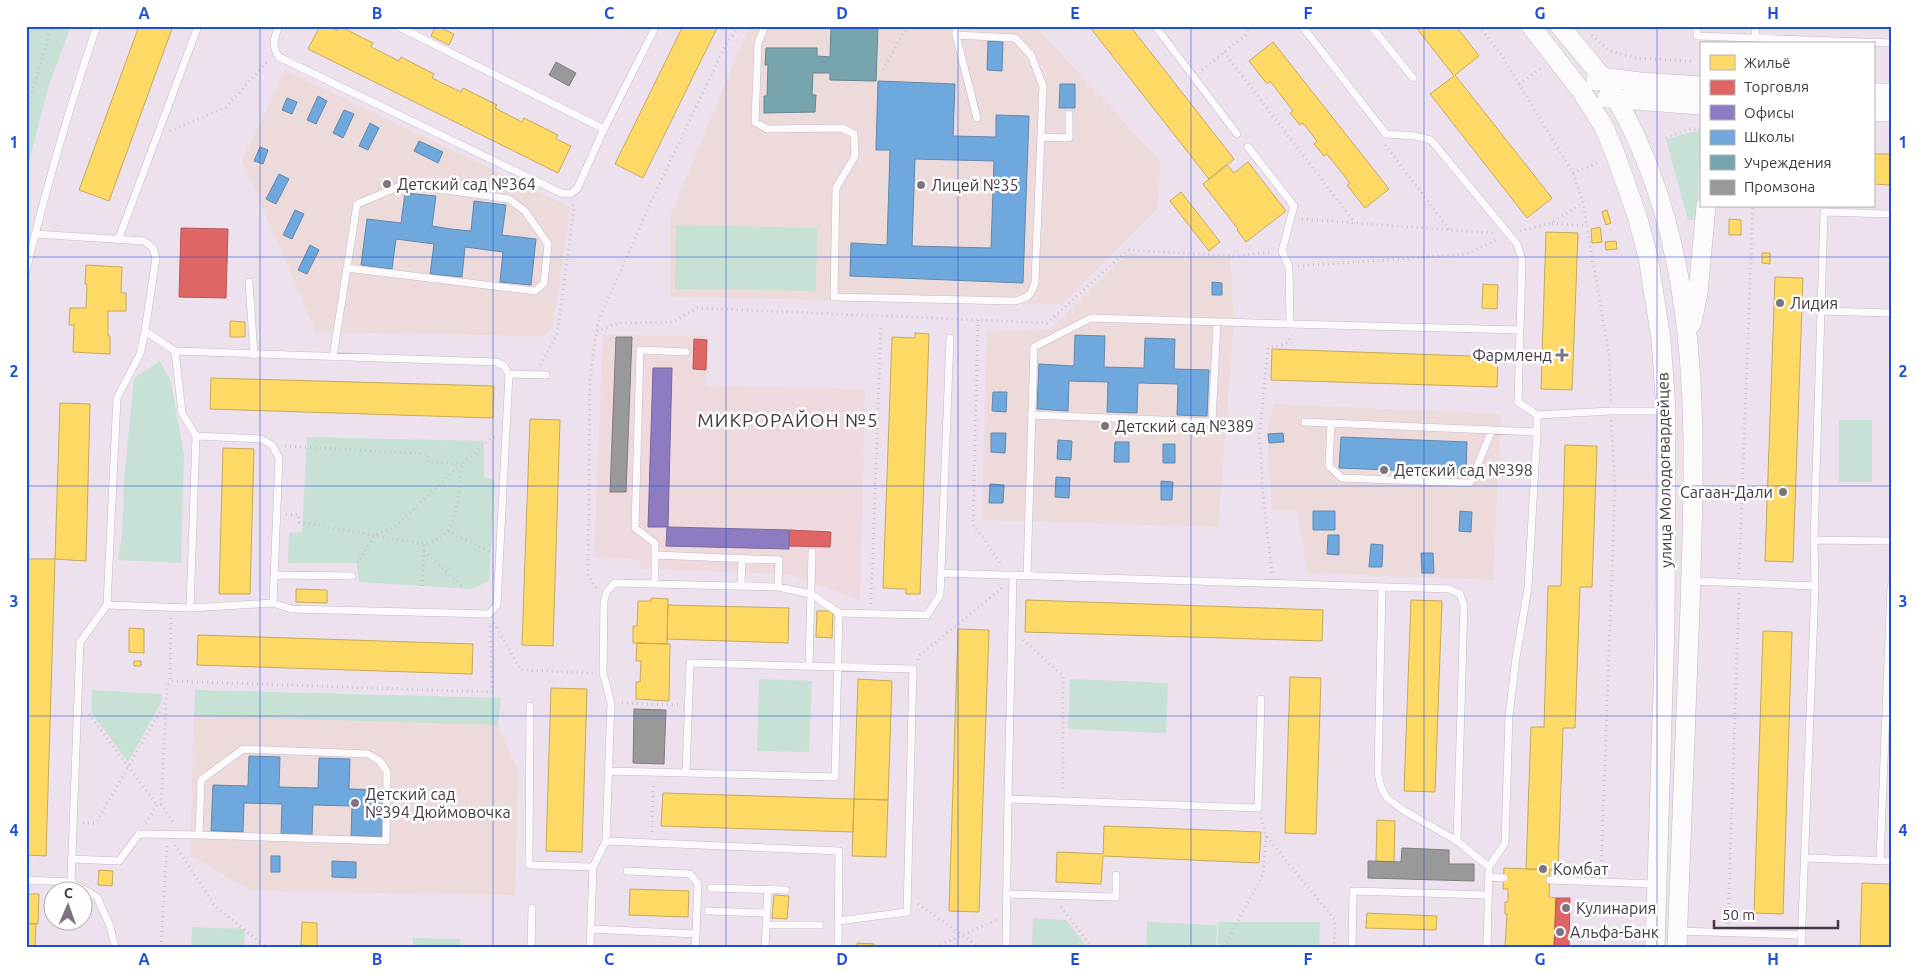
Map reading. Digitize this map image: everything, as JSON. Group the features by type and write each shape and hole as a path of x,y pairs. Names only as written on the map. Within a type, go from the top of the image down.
{"main road":[{"name":"улица Молодогвардейцев","path":"1531,26 1582,92 1607,135 1638,219 1648,258 1661,339 1666,411 1665,625 1655,947"},
{"name":"улица Молодогвардейцев","path":"1560,26 1602,76 1617,100 1640,147 1662,205 1684,298 1694,413 1691,581 1678,939"},
{"path":"1582,92 1602,76 1640,82 1700,86"},
{"path":"1582,92 1617,100 1700,105"},
{"path":"1874,92 1891,93"},
{"path":"1874,112 1891,112"},
{"path":"1689,339 1698,293 1706,208"}],"lane":[{"path":"26,271 80,74 97,26"},
{"path":"119,238 198,26"},
{"path":"279,26 274,39 274,49 279,57 552,189 570,194 577,189 656,26"},
{"path":"397,26 412,30 604,130"},
{"path":"765,26 758,43 755,122 767,129 842,128 854,134 856,156 836,188 834,297 1014,301 1024,299 1032,293 1035,282 1042,86 1030,55 1015,38 956,35"},
{"path":"956,26 956,35 977,118"},
{"path":"1155,26 1237,134"},
{"path":"1302,26 1386,134 1415,136 1431,140 1517,244 1522,259 1518,402 1538,415 1611,411 1666,411"},
{"path":"1371,26 1413,78"},
{"path":"1697,26 1697,36 1868,42"},
{"path":"1755,37 1756,26"},
{"path":"1874,42 1891,43"},
{"path":"1040,137 1068,138 1069,114"},
{"path":"1248,147 1294,206 1282,251 1289,267 1290,324"},
{"path":"333,357 357,204 406,184 509,199 525,211 548,244 544,283 535,291 347,268"},
{"path":"1802,947 1815,586 1814,540 1824,212 1891,214"},
{"path":"35,234 144,241 153,248 156,258 140,354 117,398 107,605 80,642 76,697 71,880"},
{"path":"249,282 254,355"},
{"path":"1821,311 1891,313"},
{"path":"1027,575 1034,347 1091,318 1520,330"},
{"path":"1031,415 1212,422 1217,322"},
{"path":"107,605 190,608 273,603 291,609 489,614 497,605 509,374 504,366 496,362 175,351 145,331"},
{"path":"590,947 593,867 606,841 611,703 603,673 604,601 607,590 615,583 778,587 811,594 839,613 927,616 940,595 950,338"},
{"path":"655,583 655,543 635,528 640,350 686,352"},
{"path":"175,351 182,413 196,436 190,608"},
{"path":"509,374 546,375"},
{"path":"1487,947 1489,867 1505,843 1509,716 1516,658 1528,588 1538,415"},
{"path":"1305,422 1537,432"},
{"path":"1331,423 1329,466 1342,478 1470,483 1492,430"},
{"path":"196,436 261,439 272,445 280,458 273,603"},
{"path":"1814,540 1891,541"},
{"path":"809,666 812,552"},
{"path":"655,554 779,560 778,587"},
{"path":"740,586 742,558"},
{"path":"941,573 1449,589 1460,594 1464,606 1457,841"},
{"path":"274,575 352,576"},
{"path":"1006,947 1012,576"},
{"path":"1691,581 1815,586"},
{"path":"1382,587 1378,773 1381,787 1387,798 1403,810 1457,841 1489,867"},
{"path":"1880,860 1891,587"},
{"path":"609,771 835,777 839,613"},
{"path":"686,773 690,662 913,670 906,912 838,921"},
{"path":"1008,799 1258,808 1262,699"},
{"path":"530,706 529,865 593,867"},
{"path":"71,859 119,862 139,834 386,841 387,772 380,761 368,754 243,750 201,780 199,835"},
{"path":"606,841 839,851 838,947"},
{"path":"1805,858 1891,861"},
{"path":"627,871 690,874 698,884 696,947"},
{"path":"1007,894 1116,897 1116,875"},
{"path":"1489,877 1504,878"},
{"path":"26,880 42,881"},
{"path":"1550,880 1656,884"},
{"path":"711,888 786,890"},
{"path":"765,947 768,889"},
{"path":"1352,947 1353,891 1488,895"},
{"path":"92,894 97,897 110,926 115,947"},
{"path":"531,947 532,908"},
{"path":"708,911 767,913"},
{"path":"766,925 820,925"},
{"path":"591,929 696,934"},
{"path":"1678,939 1802,935"}],"path":[{"path":"26,112 52,26"},
{"path":"604,601 588,575 590,378 598,322 656,191 726,44 740,26"},
{"path":"883,70 902,35 910,26"},
{"path":"1193,76 1246,35 1249,26"},
{"path":"1479,26 1502,56 1573,173 1583,203 1609,356 1614,489 1600,882"},
{"path":"1590,34 1608,50 1635,58 1692,61"},
{"path":"1224,52 1356,223"},
{"path":"158,136 226,108 276,53"},
{"path":"1519,84 1543,66"},
{"path":"1689,123 1689,128"},
{"path":"1666,138 1689,128 1700,129"},
{"path":"1573,173 1601,162"},
{"path":"535,375 557,335 574,208 570,194"},
{"path":"1289,267 1467,254 1508,234 1551,223 1583,203"},
{"path":"1290,218 1508,234"},
{"path":"1551,223 1586,226"},
{"path":"913,670 920,655 1012,576 973,524 978,320"},
{"path":"870,615 881,324"},
{"path":"1274,583 1258,441 1268,348 1286,344 1299,324"},
{"path":"357,563 375,535 396,526 491,438 506,433"},
{"path":"272,445 428,454 428,462 462,464"},
{"path":"277,513 299,515 299,522 424,544 435,541 448,531 455,512 462,464"},
{"path":"448,531 499,557"},
{"path":"422,586 424,544"},
{"path":"424,551 464,588"},
{"path":"139,834 159,805 167,686 170,681 171,608"},
{"path":"489,614 521,670 603,673"},
{"path":"170,681 492,692 489,614"},
{"path":"1011,629 1063,676 1062,801"},
{"path":"76,697 181,835"},
{"path":"73,823 96,823 166,701"},
{"path":"611,703 688,705"},
{"path":"652,843 654,772"},
{"path":"1224,947 1263,874 1266,836 1258,808"},
{"path":"160,947 168,834"},
{"path":"168,834 215,906 266,947"},
{"path":"1266,836 1335,920 1334,947"},
{"path":"1051,895 1092,947"},
{"path":"907,896 979,947"},
{"path":"936,947 1006,915"}],"shaded area":[{"name":"Лицей №35","path":"749,26 1035,26 1161,162 1157,209 1062,304 670,297 670,216"},
{"name":"Детский сад №364","path":"285,70 570,207 553,326 544,336 316,332 242,161"},
{"name":"Детский сад №389","path":"1127,254 1230,258 1234,323 1218,527 982,520 987,332 1050,330"},
{"path":"603,335 707,336 706,386 865,389 860,600 787,574 641,569 641,560 594,557"},
{"name":"Детский сад №398","path":"1274,404 1501,414 1493,580 1308,573 1297,511 1272,509 1267,432"},
{"name":"Детский сад №394 Дюймовочка","path":"194,711 496,720 518,771 515,895 251,891 190,855"}],"green space":[{"path":"26,26 71,26 49,85 26,172"},
{"path":"1700,131 1697,216 1695,220 1688,220 1666,140"},
{"path":"676,225 817,228 816,291 675,289"},
{"path":"160,361 171,382 184,455 181,563 118,560 122,533 124,479 134,378"},
{"path":"1839,420 1872,420 1872,482 1839,482"},
{"path":"307,437 484,441 484,476 495,481 489,581 472,589 359,582 357,563 288,563 289,533 302,532"},
{"path":"759,679 812,681 809,752 757,751"},
{"path":"1070,679 1168,683 1166,733 1068,729"},
{"path":"92,690 162,694 162,701 128,762 91,712"},
{"path":"195,690 501,698 498,725 194,716"},
{"path":"1033,918 1066,920 1087,947 1032,947"},
{"path":"1147,922 1217,925 1216,947 1146,947"},
{"path":"1218,922 1320,922 1319,947 1218,947"},
{"path":"192,927 245,929 244,947 191,947"},
{"path":"413,938 461,939 460,947 413,947"}],"building: Жильё":[{"path":"139,26 173,26 109,201 79,190"},
{"path":"320,26 328,26 337,31 339,26 373,43 371,47 399,61 401,57 434,74 432,78 461,92 463,88 497,105 495,108 522,122 524,118 558,135 556,139 571,146 558,173 308,49"},
{"path":"436,26 454,34 449,45 431,36"},
{"path":"683,26 718,26 643,178 615,164"},
{"path":"1089,26 1130,26 1234,159 1209,179"},
{"path":"1415,26 1456,26 1479,56 1455,75 1552,198 1527,218 1430,94 1454,76"},
{"path":"1273,42 1389,189 1365,208 1347,185 1350,183 1327,154 1324,156 1314,144 1317,141 1303,123 1300,125 1290,113 1293,111 1270,81 1267,84 1249,61"},
{"path":"1874,154 1891,154 1891,185 1874,184"},
{"path":"1248,162 1286,211 1246,242 1203,184 1227,165 1234,173"},
{"path":"1181,192 1220,242 1209,251 1170,201"},
{"path":"1607,210 1611,223 1606,225 1602,212"},
{"path":"1729,219 1741,220 1741,235 1729,235"},
{"path":"1600,227 1602,242 1592,243 1591,229"},
{"path":"1546,232 1578,233 1572,390 1541,389"},
{"path":"1616,241 1617,249 1606,250 1605,242"},
{"path":"1762,253 1770,253 1770,264 1762,263"},
{"path":"86,265 122,267 121,293 126,293 126,311 108,311 110,354 73,352 74,325 69,325 70,308 86,308"},
{"path":"1775,277 1803,278 1793,562 1765,561"},
{"path":"1483,284 1498,285 1497,309 1482,308"},
{"path":"230,321 245,322 245,337 230,337"},
{"path":"915,333 929,334 920,594 906,594 906,589 883,588 892,337 915,338"},
{"path":"1272,349 1498,357 1497,387 1271,380"},
{"path":"211,378 494,386 493,418 210,409"},
{"path":"60,403 90,404 86,561 55,559"},
{"path":"530,419 560,420 553,646 522,645"},
{"path":"1565,445 1597,446 1592,587 1580,587 1575,728 1563,728 1558,870 1526,869 1531,727 1544,727 1548,586 1561,586"},
{"path":"223,448 254,449 250,594 219,594"},
{"path":"26,559 55,559 46,856 26,855"},
{"path":"296,589 327,590 327,603 296,602"},
{"path":"651,598 668,599 667,644 633,643 633,626 637,626 638,601 651,601"},
{"path":"1026,600 1323,610 1322,641 1025,632"},
{"path":"1411,600 1442,601 1435,792 1404,791"},
{"path":"668,605 789,608 788,643 667,639"},
{"path":"817,611 833,611 832,638 816,637"},
{"path":"129,628 144,629 144,653 129,652"},
{"path":"958,629 989,630 979,912 949,911"},
{"path":"1763,631 1792,632 1783,914 1754,913"},
{"path":"198,635 473,644 472,674 197,665"},
{"path":"637,643 670,644 669,701 636,699 636,682 640,682 641,661 636,661"},
{"path":"134,661 141,661 141,666 134,666"},
{"path":"1290,677 1321,678 1316,834 1285,833"},
{"path":"858,679 892,681 888,800 854,799"},
{"path":"551,688 587,689 582,852 546,851"},
{"path":"663,793 854,799 853,832 661,826"},
{"path":"854,799 888,800 886,857 852,856"},
{"path":"1377,820 1395,821 1394,862 1376,861"},
{"path":"1104,826 1261,832 1259,863 1103,856 1101,884 1056,882 1057,852 1103,854"},
{"path":"1504,868 1550,870 1549,897 1556,898 1554,947 1505,947 1507,914 1505,914 1505,902 1508,902 1508,889 1503,889"},
{"path":"99,870 113,871 112,886 98,885"},
{"path":"1862,883 1891,884 1891,947 1860,947"},
{"path":"630,889 689,891 688,917 629,915"},
{"path":"26,894 39,894 38,924 26,923"},
{"path":"774,895 789,896 787,919 772,918"},
{"path":"1367,913 1437,916 1436,930 1366,928"},
{"path":"302,922 317,923 317,946 301,945"},
{"path":"26,924 36,924 35,947 26,947"},
{"path":"857,943 874,944 874,947 857,947"}],"building: Торговля":[{"path":"1627,26 1685,26 1685,28"},
{"path":"181,228 228,229 226,298 179,297"},
{"path":"694,339 707,340 706,370 693,369"},
{"path":"789,530 831,532 830,547 789,546"},
{"path":"1556,898 1570,898 1569,947 1554,947"}],"building: Офисы":[{"path":"653,368 672,368 668,527 789,530 789,549 666,546 667,527 648,527"}],"building: Школы":[{"path":"988,41 1003,42 1002,71 987,70"},
{"path":"878,81 955,84 953,136 996,137 996,115 1029,116 1023,283 850,276 851,243 887,245 890,150 876,150","holes":["915,159 994,161 991,248 912,246"]},
{"path":"1060,84 1075,84 1075,108 1059,108"},
{"path":"318,96 327,101 316,124 307,120"},
{"path":"287,98 297,102 292,114 282,110"},
{"path":"344,110 354,114 343,138 333,133"},
{"path":"370,123 379,128 368,150 359,146"},
{"path":"419,141 443,152 438,163 414,151"},
{"path":"260,147 268,150 263,164 254,161"},
{"path":"279,174 289,179 276,204 266,199"},
{"path":"405,193 436,196 432,226 451,229 471,231 474,201 506,205 502,235 536,239 531,285 500,282 503,252 465,247 462,277 430,274 434,244 396,239 392,269 361,265 367,219 401,223"},
{"path":"295,210 304,214 292,239 283,235"},
{"path":"310,245 319,250 307,274 298,270"},
{"path":"1212,282 1222,283 1222,295 1212,295"},
{"path":"1075,335 1105,336 1104,367 1144,368 1145,338 1175,339 1174,369 1209,370 1207,416 1177,415 1178,384 1138,383 1137,413 1107,412 1108,382 1069,381 1068,411 1037,409 1039,364 1074,366"},
{"path":"993,392 1007,392 1006,412 992,411"},
{"path":"991,433 1006,433 1005,453 991,452"},
{"path":"1283,433 1284,442 1269,443 1268,434"},
{"path":"1341,437 1467,442 1466,473 1339,468"},
{"path":"1058,440 1072,441 1071,460 1057,459"},
{"path":"1115,442 1129,442 1129,462 1114,462"},
{"path":"1163,444 1175,444 1175,463 1163,463"},
{"path":"1056,477 1070,478 1069,498 1055,497"},
{"path":"1161,481 1173,482 1172,500 1161,500"},
{"path":"990,484 1004,485 1003,503 989,503"},
{"path":"1313,511 1335,511 1335,530 1313,530"},
{"path":"1460,511 1472,512 1471,532 1459,531"},
{"path":"1328,535 1339,535 1339,555 1327,554"},
{"path":"1371,544 1383,545 1382,567 1369,567"},
{"path":"1421,553 1433,553 1434,573 1422,573"},
{"path":"249,756 280,757 279,787 318,788 319,758 350,759 349,789 384,790 382,837 351,836 352,806 313,805 312,835 281,834 282,804 244,803 243,832 211,831 213,785 248,786"},
{"path":"271,856 280,856 280,872 271,872"},
{"path":"332,861 356,862 356,878 332,877"}],"building: Учреждения":[{"path":"831,26 878,26 876,81 830,80 830,73 813,73 812,95 816,95 815,112 764,113 764,96 767,96 768,65 765,65 766,48 817,48 817,56 830,57"}],"building: Промзона":[{"path":"556,62 576,73 569,86 549,75"},
{"path":"616,337 632,337 626,492 610,492"},
{"path":"634,709 666,710 664,764 633,763"},
{"path":"1402,848 1449,850 1449,864 1474,864 1474,881 1368,878 1368,861 1401,862"}],"place":[{"name":"Детский сад №364","path":"387,184"},
{"name":"Лицей №35","path":"921,185"},
{"name":"Лидия","path":"1780,303"},
{"name":"Фармленд","path":"1562,355"},
{"name":"Детский сад №389","path":"1105,426"},
{"name":"Детский сад №398","path":"1384,470"},
{"name":"Сагаан-Дали","path":"1783,492"},
{"name":"Детский сад №394 Дюймовочка","path":"355,803"},
{"name":"Комбат","path":"1543,869"},
{"name":"Кулинария","path":"1566,908"},
{"name":"Альфа-Банк","path":"1560,932"}],"district":[{"name":"МИКРОРАЙОН №5","path":"788,420"}]}
